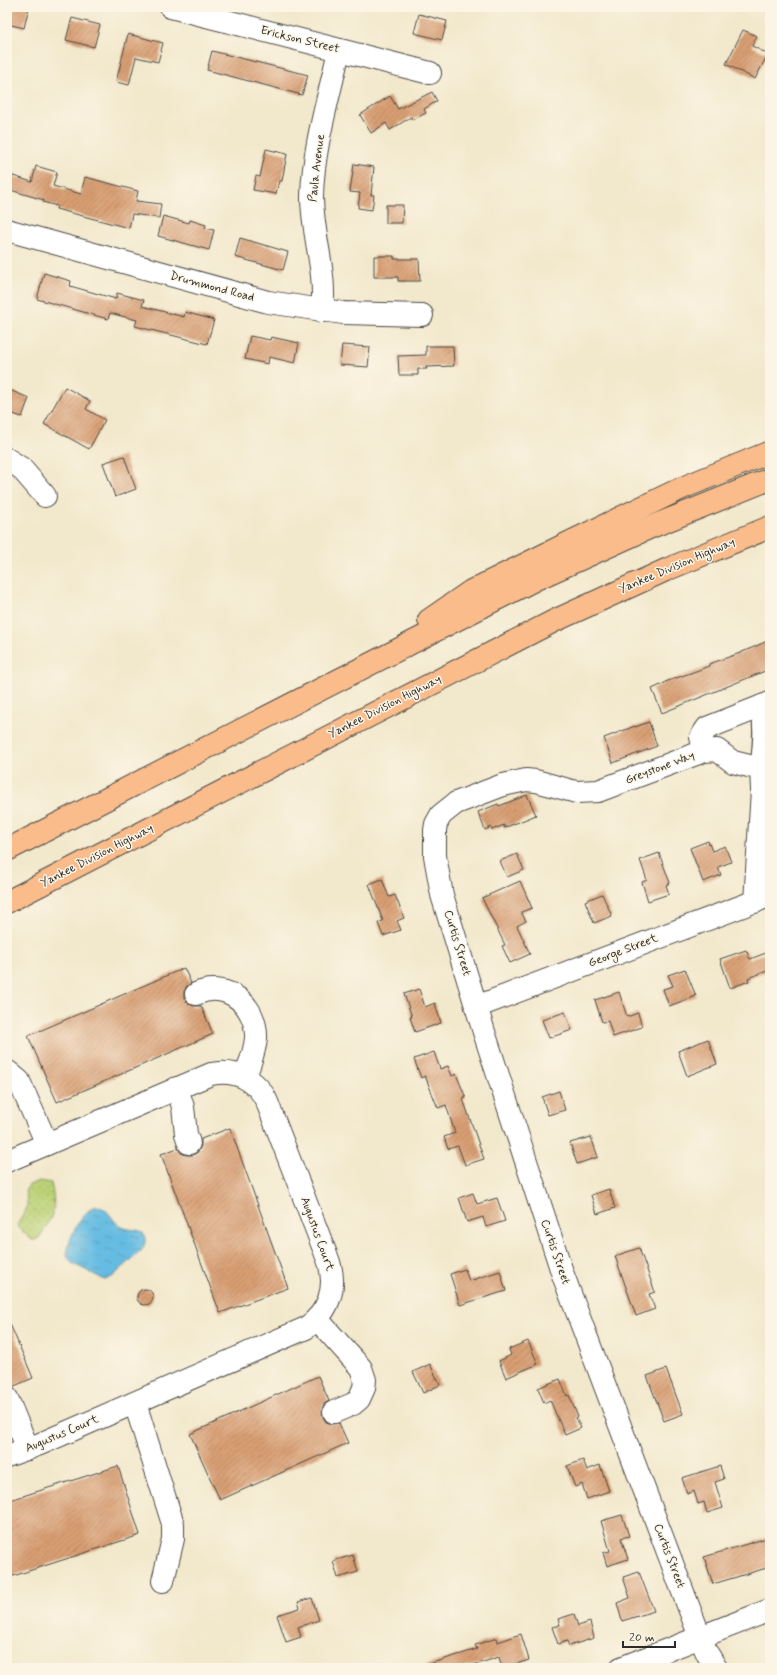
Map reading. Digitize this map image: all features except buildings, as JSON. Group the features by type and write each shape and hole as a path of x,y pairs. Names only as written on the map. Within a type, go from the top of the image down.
{"highway":[{"path":"358,670 471,591 568,542 662,498 770,452"},
{"path":"7,850 494,600 651,527 770,479"},
{"name":"Yankee Division Highway","path":"7,902 547,624 668,569 770,527"},
{"path":"7,846 63,821"}],"street":[{"name":"Erickson Street","path":"171,7 430,73"},
{"name":"Paula Avenue","path":"322,311 324,281 313,218 313,182 320,138 339,50"},
{"name":"Drummond Road","path":"7,230 268,302 322,311 362,314 422,315"},
{"path":"7,459 21,468 45,496"},
{"path":"704,751 701,737 707,728 766,705 761,769 762,899"},
{"name":"Greystone Way","path":"436,824 444,812 456,803 511,783 526,780 536,781 576,792 598,791 704,751 718,750 733,762 761,769"},
{"name":"Curtis Street","path":"436,824 434,838 435,856 442,895 476,1007 563,1275 590,1351 700,1637 716,1668"},
{"name":"George Street","path":"476,1007 762,899"},
{"path":"7,1161 177,1088 217,1073 230,1073 245,1077 256,1038 255,1028 247,1009 238,998 224,991 209,990 196,994"},
{"path":"7,1071 19,1081 46,1144"},
{"name":"Augustus Court","path":"7,1456 28,1449 300,1331 317,1319 325,1308 333,1282 331,1268 267,1102 257,1086 245,1077"},
{"path":"177,1088 183,1107 186,1134 189,1144"},
{"path":"317,1319 361,1368 365,1380 364,1388 359,1399 353,1404 334,1412"},
{"path":"7,1398 28,1449"},
{"path":"135,1403 173,1524 173,1539 163,1581"},
{"path":"621,1668 770,1610"}],"green space":[{"path":"40,1181 51,1183 54,1206 48,1224 39,1238 34,1240 28,1237 17,1225 25,1212 27,1205 25,1191 29,1185"}],"water":[{"path":"94,1207 99,1207 107,1211 118,1225 126,1229 141,1231 145,1238 145,1243 141,1251 112,1277 105,1280 72,1263 67,1256 75,1228 84,1216"}]}
